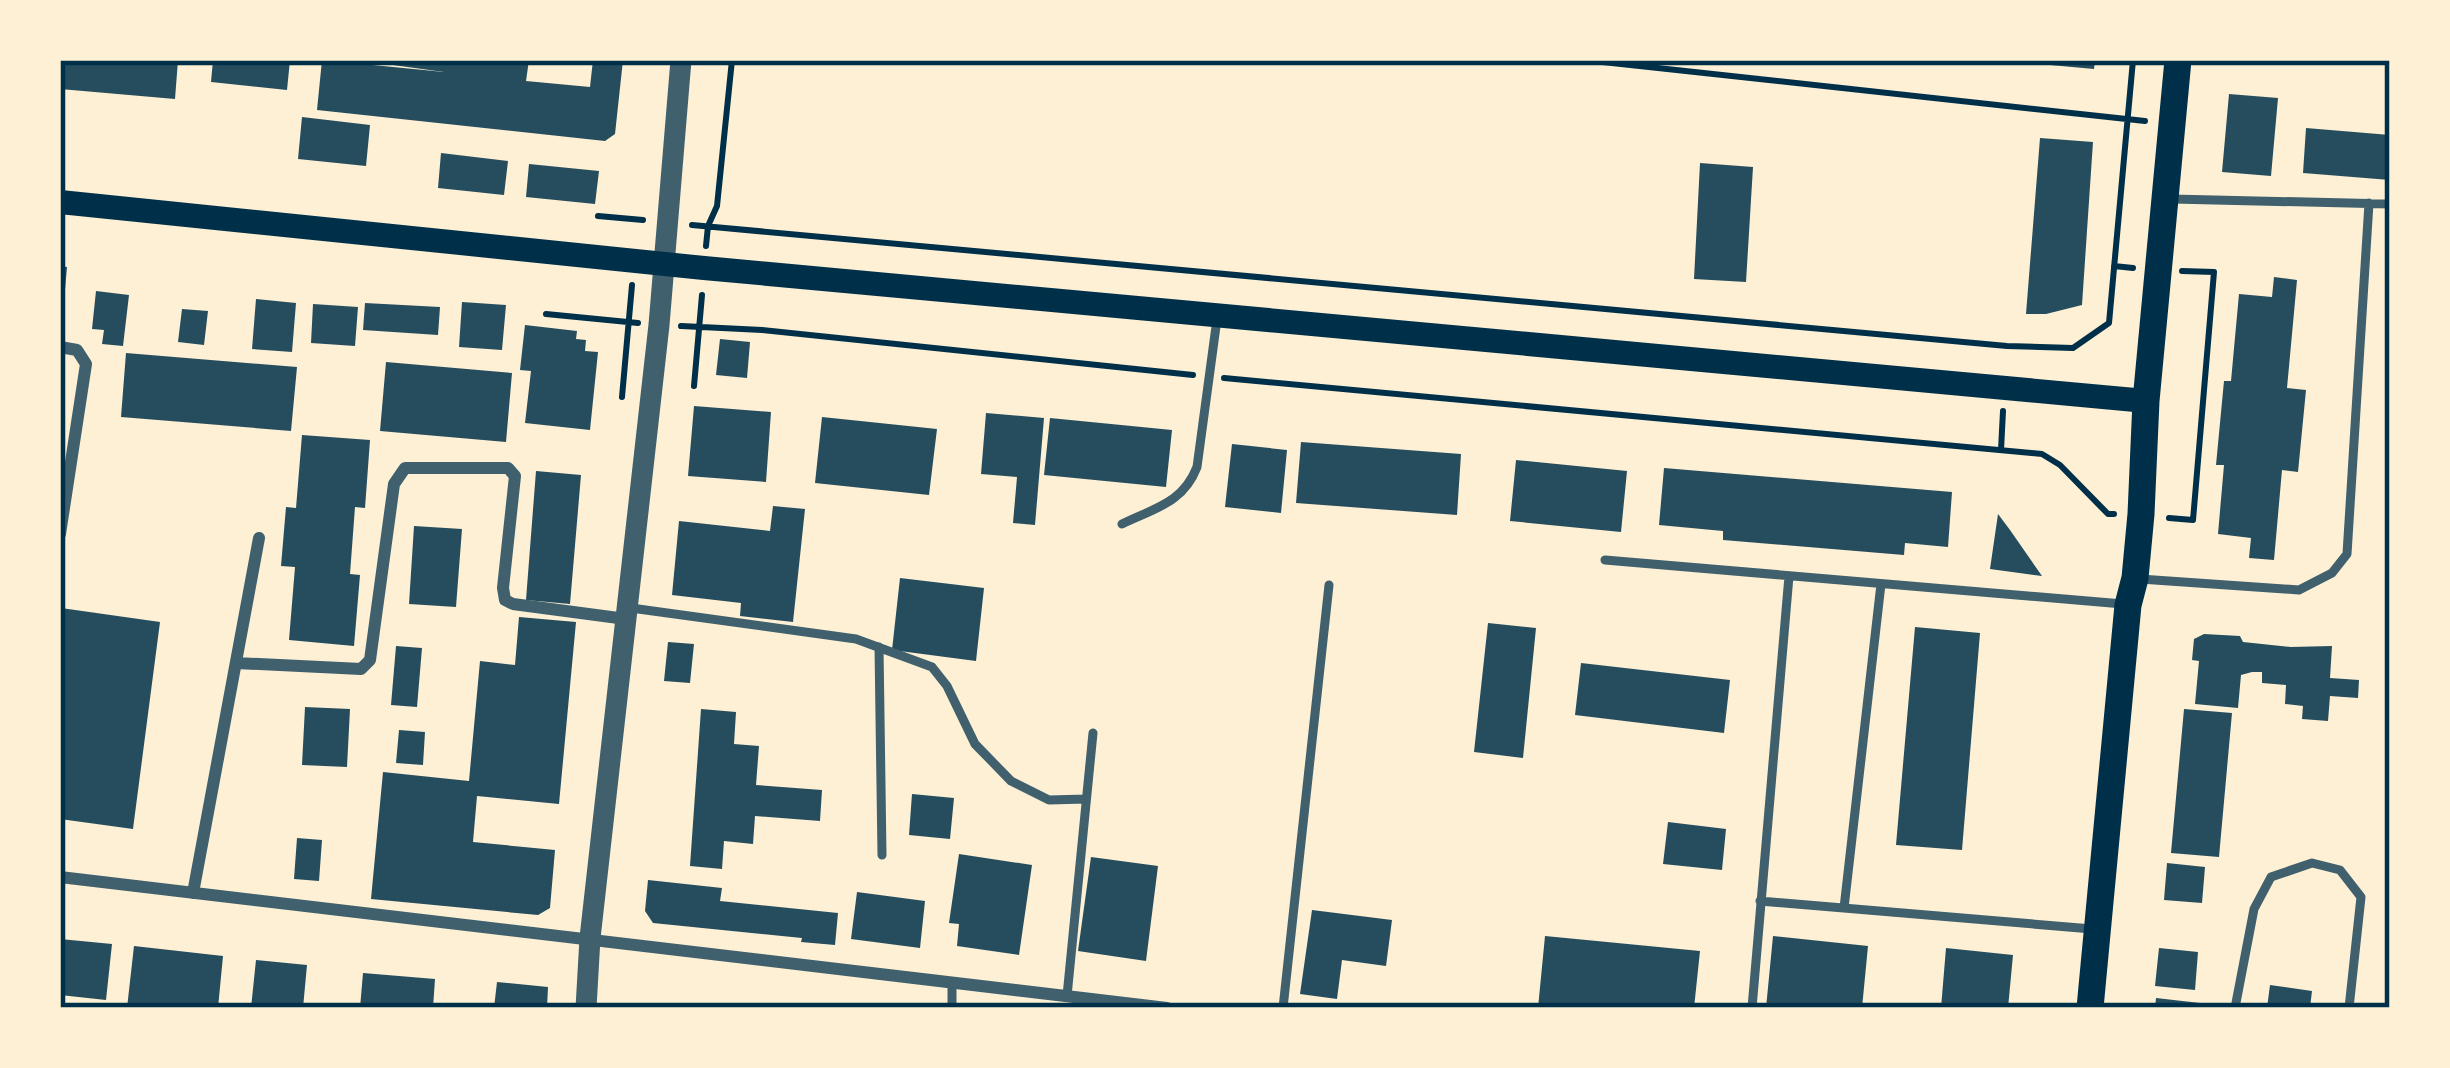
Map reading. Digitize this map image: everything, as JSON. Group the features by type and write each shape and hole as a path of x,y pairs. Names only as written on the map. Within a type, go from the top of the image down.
{"highway":[{"path":"2090,1008 2141,514 2146,401 2178,60"}],"main road":[{"path":"60,202 704,268 2146,401"}],"street":[{"path":"586,1008 681,60"},
{"path":"60,347 77,350 86,364 60,534"},
{"path":"236,663 362,669 370,660 394,484 405,468 420,466 508,468 515,476 505,600 627,613"},
{"path":"193,893 259,538"},
{"path":"60,877 1167,1008"}],"lane":[{"path":"2166,199 2390,204"},
{"path":"1605,560 1881,584 2299,590 2332,573 2347,554 2369,203"},
{"path":"1122,524 1178,497 1190,485 1197,467 1218,313"},
{"path":"1752,1008 1789,576"},
{"path":"1844,908 1881,584"},
{"path":"1283,1008 1330,585"},
{"path":"627,613 856,639 932,667 947,686 974,744 1011,781 1049,800 1086,799"},
{"path":"879,647 882,855"},
{"path":"1067,996 1093,733"},
{"path":"2235,1008 2254,909 2262,893 2271,877 2312,863 2340,870 2361,897 2349,1008"},
{"path":"1760,902 2098,929"},
{"path":"952,982 952,1008"}],"path":[{"path":"694,386 708,226 717,206 732,60"},
{"path":"1584,60 1656,64 2172,125"},
{"path":"667,222 2007,346 2073,348 2109,323 2133,60"},
{"path":"622,398 645,203"},
{"path":"598,216 643,220"},
{"path":"762,330 2042,454 2060,465 2108,514 2193,520 2214,272"}],"building":[{"path":"60,60 178,60 175,99 60,89"},
{"path":"213,60 290,60 287,90 211,82"},
{"path":"322,60 444,72 378,60 529,60 526,81 590,87 593,60 623,60 615,134 605,141 317,110"},
{"path":"2039,60 2095,60 2094,69 2039,64"},
{"path":"2229,94 2278,98 2271,176 2222,172"},
{"path":"302,117 370,125 366,166 298,159"},
{"path":"2306,128 2390,135 2390,180 2303,173"},
{"path":"2040,138 2093,142 2082,305 2026,314"},
{"path":"441,153 508,161 504,195 438,188"},
{"path":"1700,163 1753,167 1746,282 1694,279"},
{"path":"529,164 599,171 595,204 526,197"},
{"path":"60,266 67,267 63,312 60,312"},
{"path":"2274,277 2297,280 2287,388 2306,390 2298,472 2282,470 2274,560 2249,558 2251,538 2218,534 2224,465 2216,465 2224,381 2231,381 2239,294 2272,297"},
{"path":"96,291 129,295 123,346 102,344 104,330 92,329"},
{"path":"256,299 296,303 292,352 252,349"},
{"path":"462,302 506,305 502,350 459,347"},
{"path":"365,303 440,307 438,335 363,330"},
{"path":"313,304 358,307 355,346 311,343"},
{"path":"182,309 208,311 204,345 178,342"},
{"path":"525,325 577,331 576,339 586,340 585,351 598,352 590,430 525,423 531,371 520,370"},
{"path":"720,339 750,342 747,378 716,375"},
{"path":"126,353 297,367 291,431 121,417"},
{"path":"386,362 512,373 506,442 380,431"},
{"path":"694,406 771,412 766,482 688,476"},
{"path":"986,413 1044,418 1035,525 1013,523 1017,477 981,474"},
{"path":"822,417 937,429 929,495 815,483"},
{"path":"1050,418 1172,430 1166,487 1044,475"},
{"path":"302,435 370,440 365,508 355,507 350,574 360,575 354,646 289,640 295,567 281,566 286,507 296,508"},
{"path":"1301,442 1461,454 1457,515 1296,503"},
{"path":"1232,444 1287,450 1281,513 1225,507"},
{"path":"1516,460 1627,471 1621,532 1510,521"},
{"path":"1664,468 1952,492 1948,547 1905,543 1904,555 1723,540 1723,531 1659,525"},
{"path":"536,471 581,475 570,604 526,600"},
{"path":"773,506 805,509 793,622 740,616 741,603 672,595 679,521 770,531"},
{"path":"1998,514 2010,530 2042,576 1990,569"},
{"path":"414,526 462,529 456,607 409,604"},
{"path":"900,578 984,588 976,661 892,650"},
{"path":"61,608 160,622 133,829 60,819"},
{"path":"519,617 576,622 559,804 477,796 473,842 555,850 550,908 538,915 371,899 383,772 469,781 480,661 515,665"},
{"path":"1488,623 1536,628 1523,758 1474,752"},
{"path":"1915,627 1980,633 1962,850 1896,845"},
{"path":"2204,634 2291,647 2332,646 2330,678 2359,680 2358,698 2330,696 2328,721 2302,719 2303,706 2285,704 2286,685 2262,683 2262,672 2252,672 2241,675 2238,708 2195,704 2199,661 2192,660 2194,639"},
{"path":"668,642 694,644 690,683 664,681"},
{"path":"396,646 422,648 417,707 391,705"},
{"path":"1581,663 1730,680 1724,733 1575,715"},
{"path":"305,707 350,709 347,767 302,765"},
{"path":"701,709 736,712 734,744 759,746 756,785 822,790 820,821 755,816 753,844 724,841 722,869 690,866"},
{"path":"2184,709 2232,713 2219,857 2171,853"},
{"path":"399,730 425,732 423,765 396,763"},
{"path":"912,794 954,798 950,839 909,835"},
{"path":"1668,822 1726,829 1722,870 1663,864"},
{"path":"297,838 322,840 319,881 294,879"},
{"path":"959,854 1032,865 1019,955 957,946 959,924 949,923"},
{"path":"1091,857 1158,866 1146,961 1078,951"},
{"path":"2167,863 2205,867 2202,903 2164,900"},
{"path":"648,880 722,888 720,901 838,913 835,945 653,923 645,911"},
{"path":"857,892 925,901 920,948 851,939"},
{"path":"1312,910 1392,920 1386,966 1342,960 1337,999 1300,994"},
{"path":"1545,936 1700,951 1694,1008 1538,1008"},
{"path":"1773,936 1868,946 1862,1008 1766,1008"},
{"path":"60,939 112,944 106,1000 60,995"},
{"path":"134,946 223,956 218,1008 127,1008"},
{"path":"1946,948 2013,955 2008,1008 1941,1008"},
{"path":"2159,948 2198,952 2195,990 2155,986"},
{"path":"256,960 307,965 303,1008 251,1008"},
{"path":"363,973 435,979 433,1008 360,1008"},
{"path":"497,982 548,987 547,1008 494,1008"},
{"path":"2270,985 2312,991 2310,1008 2267,1008"},
{"path":"2156,998 2200,1003 2199,1008 2155,1008"}]}
